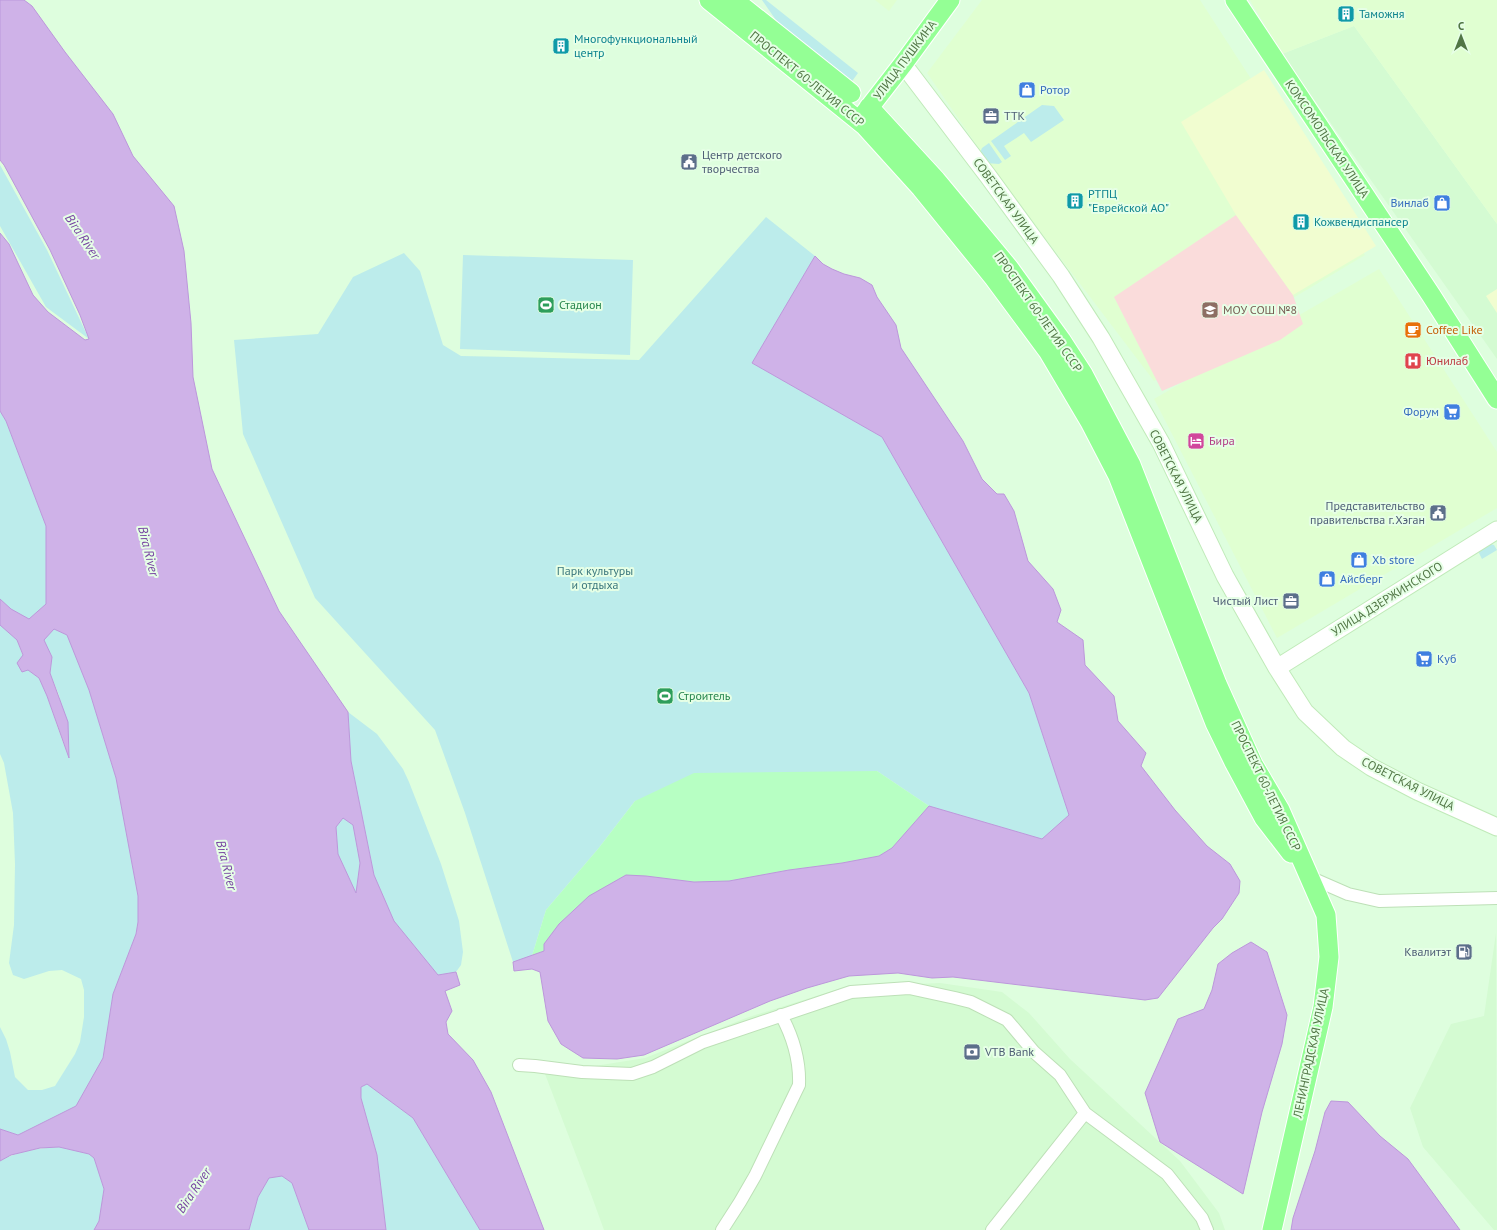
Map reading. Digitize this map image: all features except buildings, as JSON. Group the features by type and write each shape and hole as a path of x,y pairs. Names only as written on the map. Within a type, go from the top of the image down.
{"main road":[{"name":"ПРОСПЕКТ 60-ЛЕТИЯ СССР","path":"709,0 864,114"},
{"name":"ПРОСПЕКТ 60-ЛЕТИЯ СССР","path":"734,0 851,93 864,114 921,188 994,278 1052,358 1090,422 1118,476 1209,687 1280,810 1309,877"},
{"name":"УЛИЦА ПУШКИНА","path":"864,114 950,0"},
{"name":"КОМСОМОЛЬСКАЯ УЛИЦА","path":"1235,0 1431,295 1497,399"},
{"name":"СОВЕТСКАЯ УЛИЦА","path":"903,64 988,176 1056,270 1101,338 1161,443 1225,576 1276,668 1305,712 1343,748 1371,767 1410,788 1497,827"},
{"name":"УЛИЦА ДЗЕРЖИНСКОГО","path":"1276,668 1497,530"},
{"name":"ЛЕНИНГРАДСКАЯ УЛИЦА","path":"1272,1230 1323,1008 1329,957 1326,915 1309,877"}],"street":[{"path":"1309,877 1348,894 1379,901 1497,898"},
{"path":"519,1065 582,1072 632,1074 653,1067 703,1042 851,992 909,988 955,998 971,1002 1007,1020 1034,1052 1060,1075 1085,1112 1167,1174 1202,1218 1207,1230"},
{"path":"722,1230 755,1176 799,1085 800,1068 796,1048 788,1027 781,1015"},
{"path":"992,1230 1085,1112"}],"shaded area":[{"path":"875,0 897,0 889,11"},
{"path":"982,0 1200,0 1365,255 1154,381 998,176 927,73"},
{"path":"1250,0 1497,0 1497,224 1354,26 1282,54"},
{"path":"1354,26 1497,224 1497,359 1282,54"},
{"path":"1264,70 1376,246 1293,295 1236,215 1181,122"},
{"name":"МОУ СОШ №8","path":"1236,215 1293,295 1303,324 1280,340 1162,391 1114,297"},
{"path":"1379,269 1497,452 1497,508 1277,638 1154,399"},
{"path":"1497,289 1497,313 1486,296"},
{"path":"1496,933 1497,1230 1494,1230 1423,1147 1410,1108 1451,1024 1484,1016"},
{"path":"940,983 1002,992 1029,1013 1070,1059 1180,1161 1219,1213 1225,1230 604,1230 545,1074 645,1058 746,1018 845,987"}],"green space":[{"path":"762,0 766,0 858,73 850,84 778,23"},
{"path":"1042,105 1054,106 1064,120 1031,142 1024,133 1004,146 1011,156 1005,160 991,141"},
{"path":"989,143 1002,162 999,164 985,163 979,155 982,148"},
{"path":"0,165 47,250 89,339 46,307 0,226"},
{"name":"Парк культуры и отдыха","path":"766,217 815,256 752,363 882,437 1029,693 1069,815 1042,839 929,806 877,771 635,801 598,849 546,910 532,956 513,962 465,813 435,730 315,598 243,434 234,340 318,334 353,277 404,253 420,271 443,345 461,356 639,360"},
{"name":"Стадион","path":"463,255 633,260 630,355 460,349"},
{"path":"0,411 6,421 46,526 46,604 29,619 11,609 0,599"},
{"path":"1491,544 1494,545 1497,550 1482,559 1479,553 1480,550"},
{"path":"0,625 17,640 28,670 39,678 69,757 69,744 59,695 50,673 52,657 44,640 54,629 67,635 89,690 116,778 138,896 138,922 136,934 113,994 103,1058 76,1106 18,1135 0,1129 0,1027 10,1052 15,1077 28,1090 42,1090 55,1086 75,1054 80,1042 84,1017 84,990 81,979 62,970 49,971 24,979 13,975 9,963 14,925 15,864 13,813 4,763 0,754"},
{"path":"348,712 377,734 403,769 409,782 441,864 459,921 463,952 461,965 456,972 438,975 394,921 374,875 351,761"},
{"path":"343,817 353,825 360,863 356,894 338,854 336,827"},
{"path":"367,1084 413,1118 480,1230 386,1230 377,1155 361,1098 361,1087"},
{"path":"59,1147 89,1154 94,1158 104,1189 99,1221 94,1230 0,1230 0,1161 29,1151"},
{"path":"282,1176 292,1183 309,1230 249,1230 258,1197 269,1178"}],"sand":[{"path":"877,771 929,806 892,848 879,856 729,881 694,882 646,876 544,951 532,956 546,910 598,849 635,801 694,773"}],"water":[{"name":"Bira River","path":"0,0 24,0 32,6 113,114 133,156 174,206 184,251 191,323 193,377 212,469 279,611 348,712 351,761 374,875 394,921 438,975 456,972 460,985 445,991 452,1011 446,1022 448,1034 473,1060 491,1092 544,1230 480,1230 413,1118 367,1084 361,1087 361,1098 377,1155 386,1230 309,1230 292,1183 282,1176 269,1178 258,1197 249,1230 94,1230 99,1221 104,1189 94,1158 89,1154 59,1147 40,1148 11,1155 0,1161 0,1129 18,1135 76,1106 103,1058 113,994 136,934 138,922 138,896 116,778 89,690 67,635 54,629 44,640 52,657 50,673 68,722 69,758 39,678 28,670 22,672 17,663 23,655 17,640 0,625 0,599 11,609 29,619 46,604 46,526 6,421 0,411 0,233 9,244 33,295 48,312 85,340 89,339 80,315 50,250 0,160","holes":["343,818 353,825 360,863 356,893 338,854 336,827"]},
{"path":"815,256 823,264 832,269 860,278 872,285 877,297 896,325 901,348 963,441 982,479 997,494 1004,494 1014,511 1028,561 1053,589 1061,610 1057,622 1083,640 1085,665 1114,696 1118,721 1146,753 1141,766 1175,810 1207,846 1230,864 1240,881 1239,893 1222,919 1213,928 1158,998 1145,1000 953,977 932,978 898,973 849,976 807,988 770,1001 644,1055 617,1059 583,1058 561,1044 548,1021 540,972 532,969 514,971 513,962 544,951 544,944 559,924 589,896 626,875 694,882 729,881 879,856 892,848 929,806 1042,839 1069,815 1029,693 882,437 752,363"},
{"path":"1251,942 1267,952 1287,1015 1282,1044 1262,1112 1243,1194 1160,1142 1145,1093 1178,1019 1204,1009 1212,990 1218,964 1232,953"},
{"path":"1331,1101 1348,1102 1380,1136 1408,1159 1460,1230 1291,1230 1293,1218 1315,1151 1325,1112"}],"place":[{"name":"Таможня","path":"1346,14"},
{"name":"Многофункциональный центр","path":"561,46"},
{"name":"Ротор","path":"1027,90"},
{"name":"ТТК","path":"991,116"},
{"name":"Центр детского творчества","path":"689,162"},
{"name":"РТПЦ \"Еврейской АО\"","path":"1075,201"},
{"name":"Винлаб","path":"1442,203"},
{"name":"Кожвендиспансер","path":"1301,222"},
{"name":"Стадион","path":"546,305"},
{"name":"МОУ СОШ №8","path":"1210,310"},
{"name":"Coffee Like","path":"1413,330"},
{"name":"Юнилаб","path":"1413,361"},
{"name":"Форум","path":"1452,412"},
{"name":"Бира","path":"1196,441"},
{"name":"Представительство правительства г.Хэган","path":"1438,513"},
{"name":"Xb store","path":"1359,560"},
{"name":"Айсберг","path":"1327,579"},
{"name":"Чистый Лист","path":"1291,601"},
{"name":"Куб","path":"1424,659"},
{"name":"Строитель","path":"665,696"},
{"name":"Квалитэт","path":"1464,952"},
{"name":"VTB Bank","path":"972,1052"}]}
